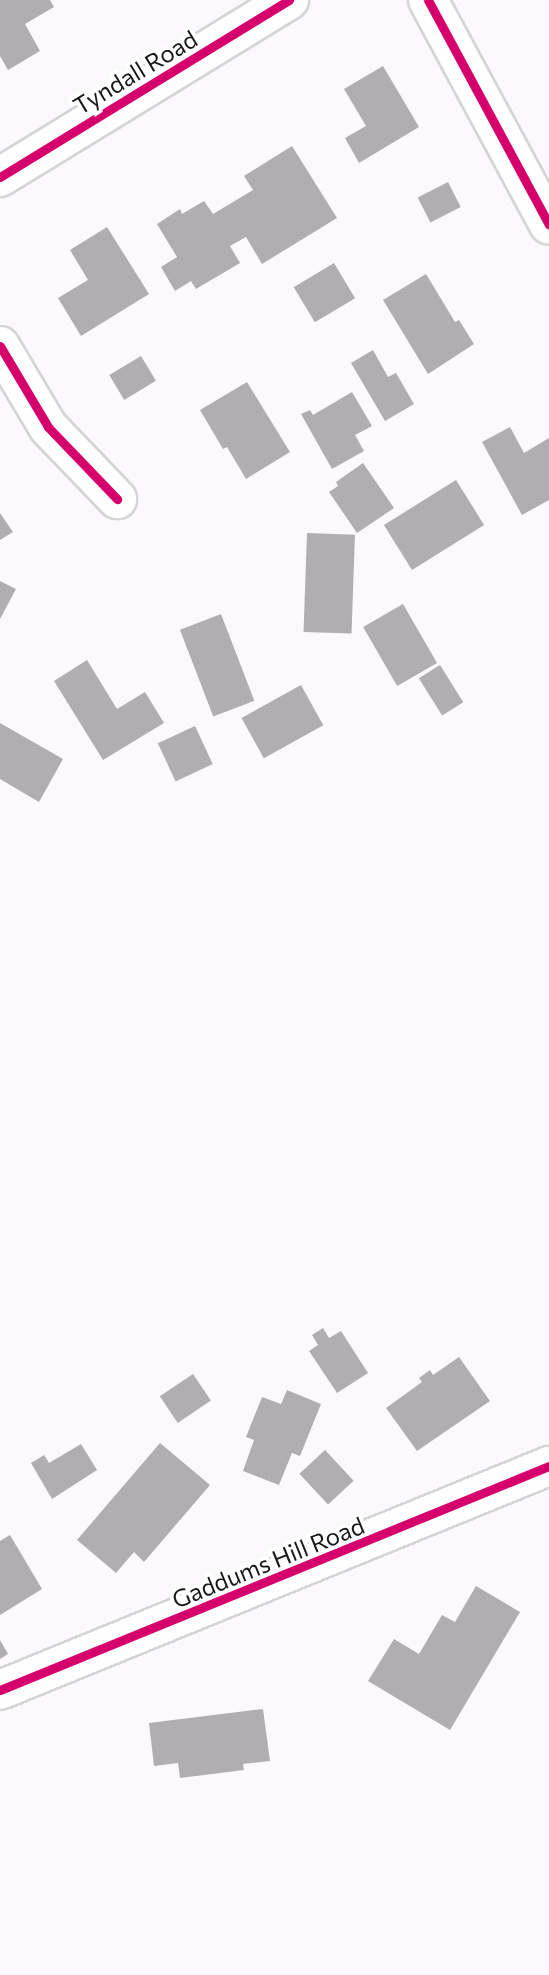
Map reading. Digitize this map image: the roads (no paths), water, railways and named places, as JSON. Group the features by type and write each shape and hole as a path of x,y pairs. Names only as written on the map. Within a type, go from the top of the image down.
{"street":[{"name":"Tyndall Road","path":"0,177 289,0"},
{"path":"428,0 549,225"},
{"path":"0,346 48,428 117,499"},
{"name":"Gaddums Hill Road","path":"0,1690 549,1466"}]}
